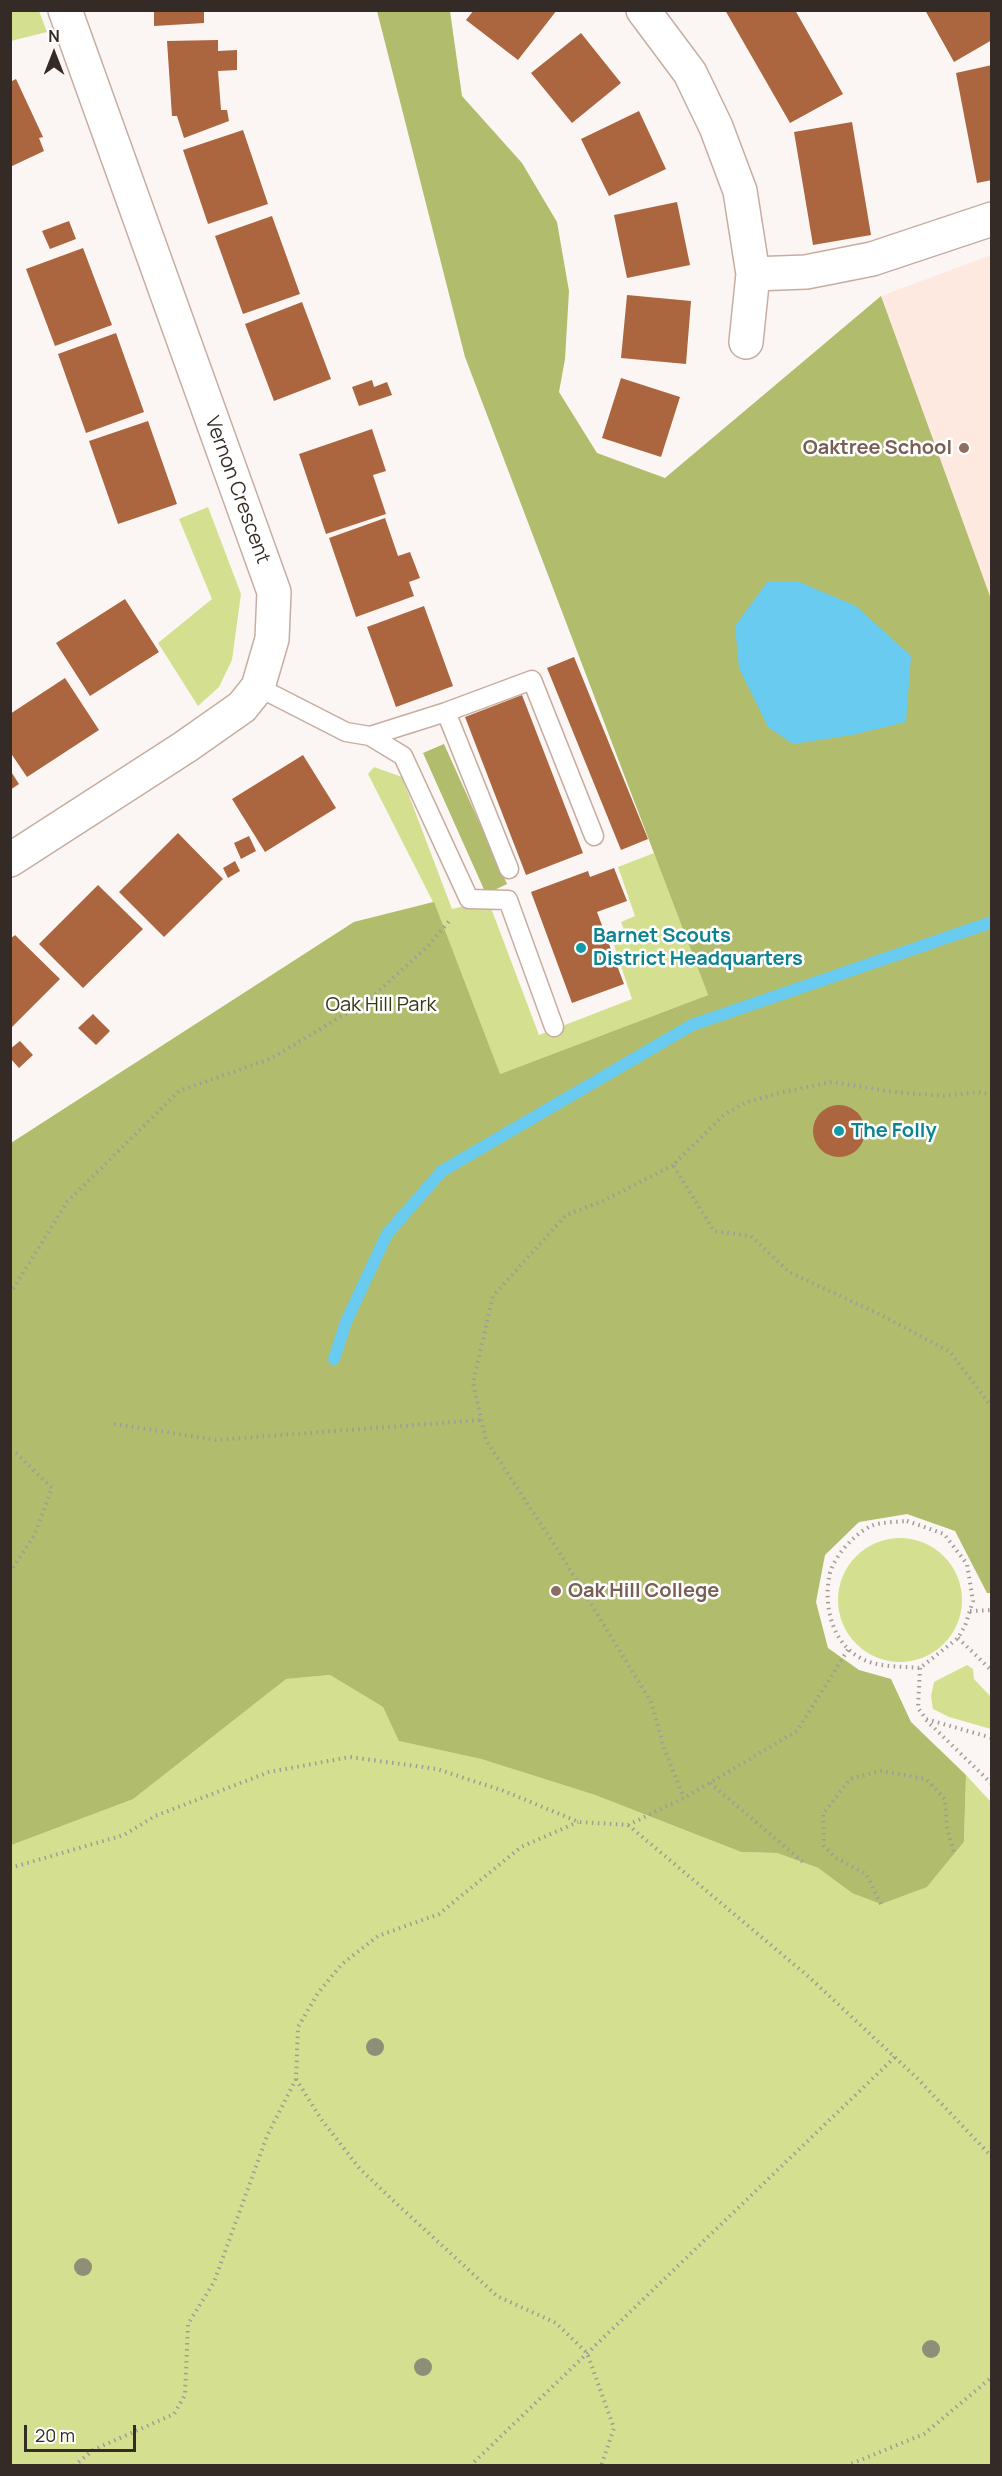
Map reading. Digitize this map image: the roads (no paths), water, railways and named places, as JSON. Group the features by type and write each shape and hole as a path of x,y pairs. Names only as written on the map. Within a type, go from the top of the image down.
{"street":[{"name":"Vernon Crescent","path":"10,860 242,707 258,687 272,639 274,592 65,10"},
{"path":"643,10 690,73 716,126 740,191 753,274 746,342"},
{"path":"753,274 806,272 872,259 992,219"}],"lane":[{"path":"370,736 446,712 532,680 594,836"},
{"path":"258,687 346,732 370,736 403,756 469,899 508,900 554,1027"},
{"path":"446,712 509,869"}],"water":[{"path":"768,581 797,581 856,606 911,656 906,722 852,735 793,744 768,727 739,668 735,626"}],"waterway":[{"path":"334,1359 346,1322 387,1234 442,1171 692,1025 992,922"}],"place":[{"name":"Oaktree School","path":"964,448"},
{"name":"Barnet Scouts District Headquarters","path":"581,948"},
{"name":"The Folly","path":"839,1131"},
{"name":"Oak Hill College","path":"556,1591"}],"park label":[{"name":"Oak Hill Park","path":"381,1005"}]}
